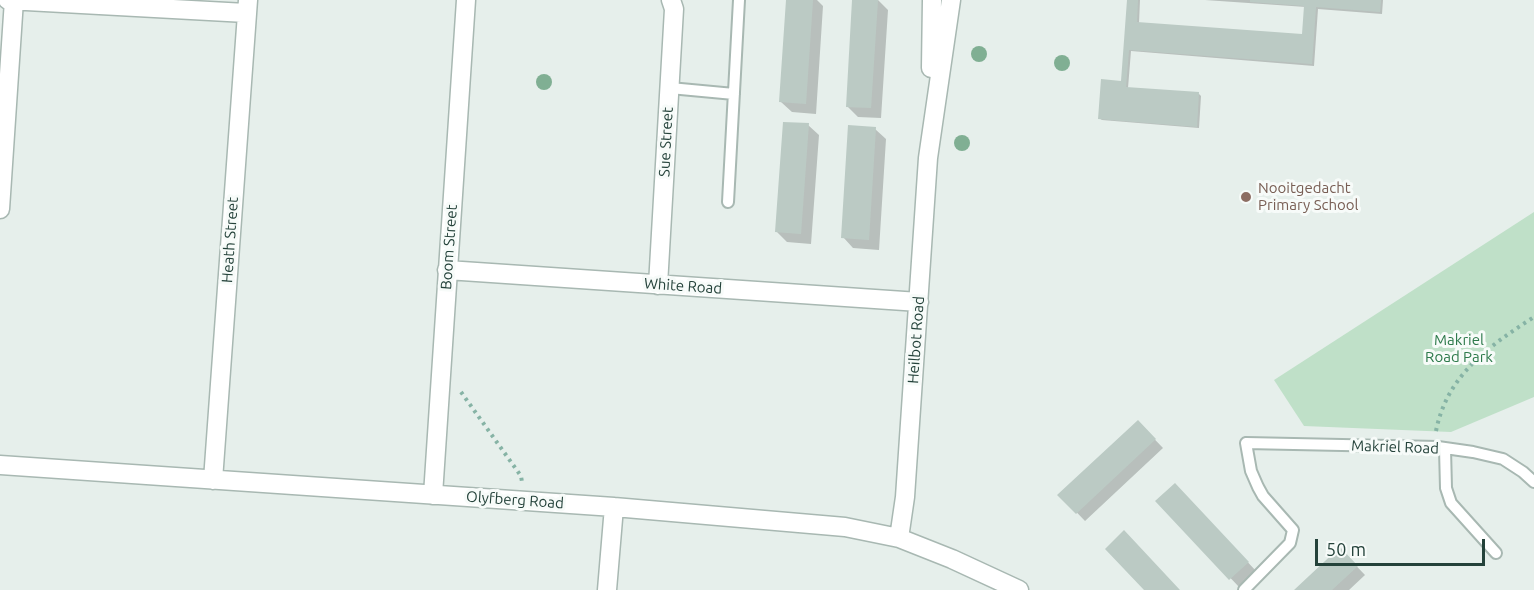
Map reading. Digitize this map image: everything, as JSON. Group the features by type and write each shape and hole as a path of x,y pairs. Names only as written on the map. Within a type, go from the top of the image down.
{"street":[{"path":"8,0 247,7"},
{"path":"0,209 14,0"},
{"name":"Boom Street","path":"433,495 466,0"},
{"name":"Sue Street","path":"658,285 674,9 671,0"},
{"name":"Heilbot Road","path":"931,142 932,0"},
{"name":"Heilbot Road","path":"899,538 931,142 951,0"},
{"name":"Heath Street","path":"213,480 247,7"},
{"name":"White Road","path":"447,270 919,302"},
{"name":"Olyfberg Road","path":"0,465 614,507 845,527 899,538 952,559 1019,590"},
{"path":"607,590 614,507"}],"lane":[{"path":"728,202 739,0"},
{"path":"670,88 734,94"},
{"name":"Makriel Road","path":"1244,590 1290,543 1293,536 1293,530 1263,496 1253,478 1246,443 1441,448 1473,452 1503,459 1534,482"},
{"path":"1441,448 1446,488 1451,503 1496,553"}],"path":[{"path":"1441,448 1436,430 1441,408 1453,386 1470,366 1494,344 1534,319"},
{"path":"441,378 460,392 521,476 526,501"}],"green space":[{"name":"Makriel Road Park","path":"1534,212 1534,397 1451,432 1304,426 1274,380"}],"building":[{"path":"786,0 813,0 806,104 779,102"},
{"path":"852,0 878,0 871,108 846,107"},
{"path":"1127,0 1138,0 1137,22 1302,34 1304,6 1250,2 1250,0 1381,0 1380,12 1316,7 1312,64 1129,50 1126,87 1199,92 1197,127 1098,119 1101,79 1121,81"},
{"path":"783,122 809,123 801,234 775,232"},
{"path":"848,125 876,127 869,240 841,238"},
{"path":"1138,420 1156,439 1076,514 1057,495"},
{"path":"1175,483 1249,562 1229,580 1155,501"},
{"path":"1124,530 1180,590 1144,590 1105,549"},
{"path":"1340,547 1358,566 1332,590 1294,590"}],"place":[{"name":"Nooitgedacht Primary School","path":"1246,197"}]}
